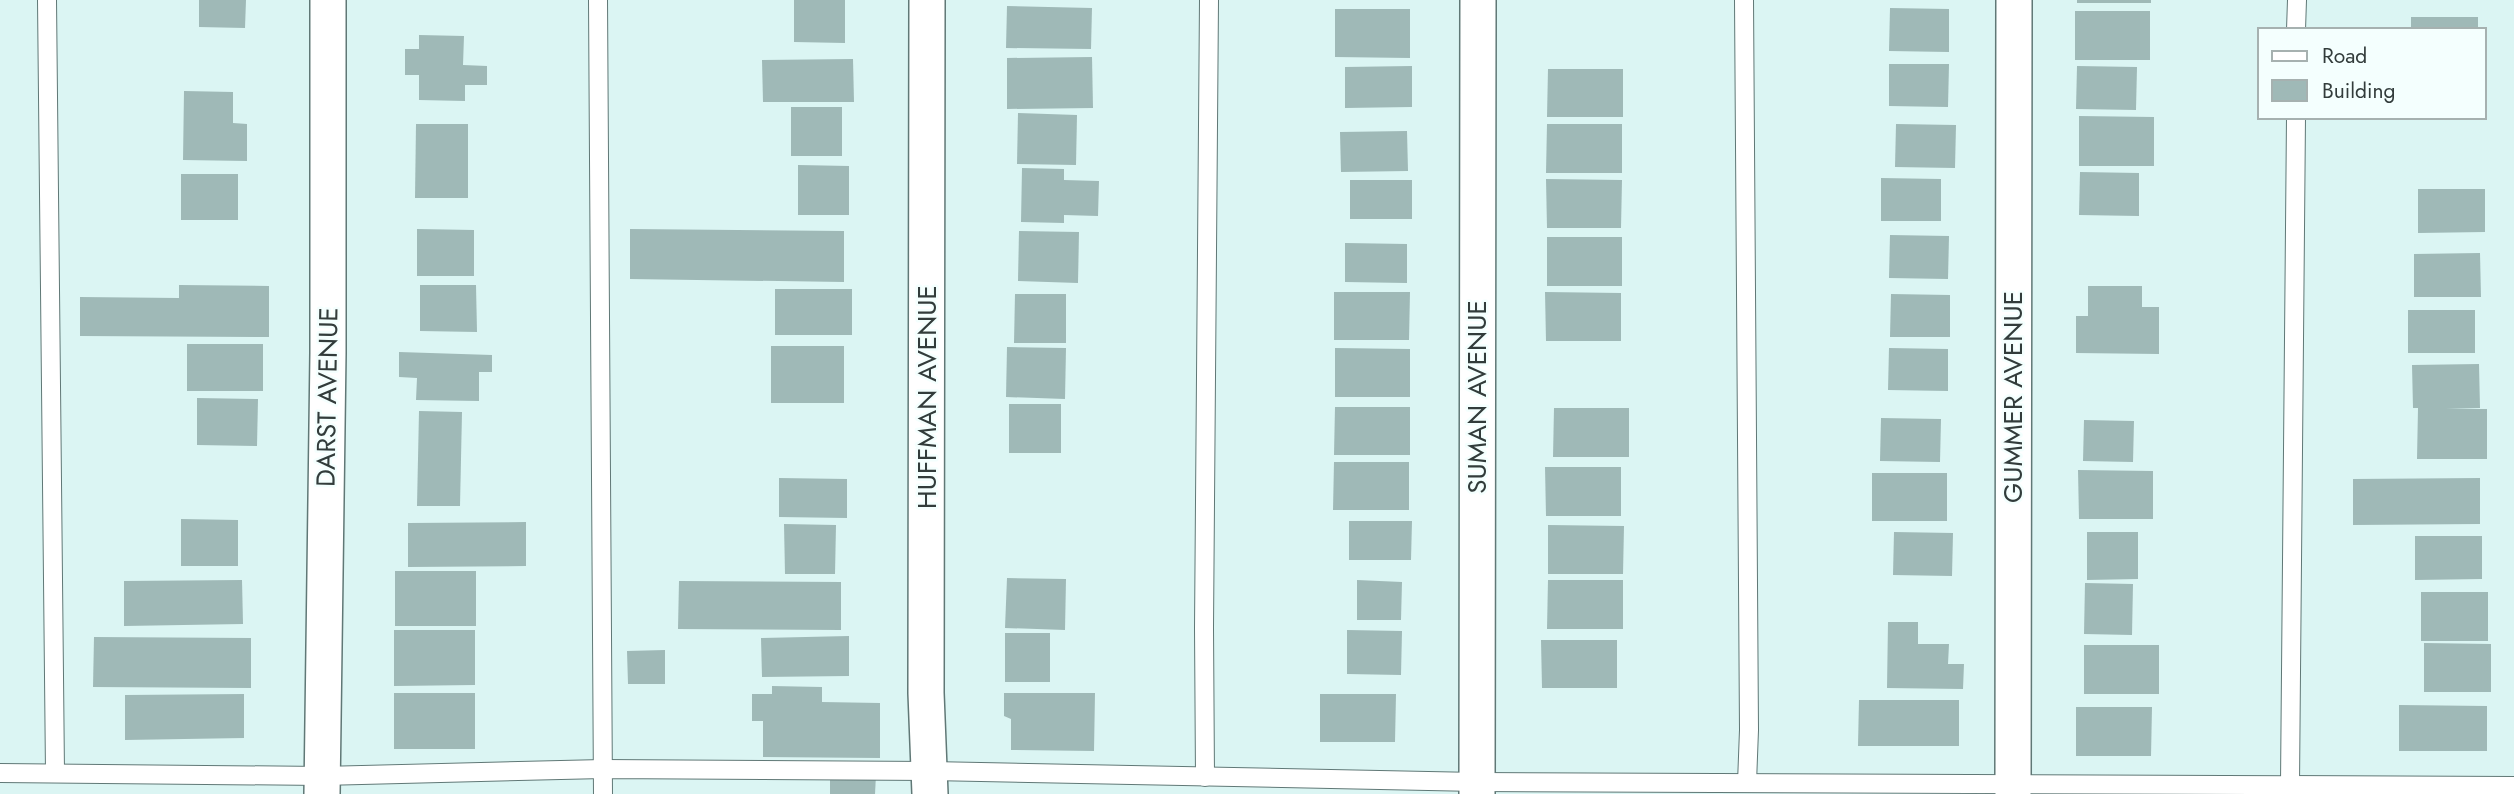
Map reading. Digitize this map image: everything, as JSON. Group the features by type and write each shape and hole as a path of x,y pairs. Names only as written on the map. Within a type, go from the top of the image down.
{"street":[{"name":"DARST AVENUE","path":"322,785 328,353 328,0"},
{"name":"HUFFMAN AVENUE","path":"927,0 926,693 931,783"},
{"name":"SUMAN AVENUE","path":"1477,788 1478,0"},
{"name":"GUMMER AVENUE","path":"2013,788 2014,0"}],"lane":[{"path":"47,0 55,772"},
{"path":"598,0 603,794"},
{"path":"1205,777 1203,628 1209,0"},
{"path":"1744,0 1749,730 1747,783"},
{"path":"2297,0 2297,28"},
{"path":"2290,784 2296,119"},
{"path":"0,773 55,772 322,785 603,769 931,783 1205,777 1477,788 1747,783 2013,788 2290,784 2514,786"}],"building":[{"path":"199,0 246,0 245,28 199,27"},
{"path":"794,0 845,0 845,43 794,42"},
{"path":"2077,0 2151,0 2151,3 2077,3"},
{"path":"1007,6 1092,8 1091,49 1006,48"},
{"path":"1890,8 1949,9 1949,52 1889,51"},
{"path":"1335,9 1410,9 1410,58 1335,57"},
{"path":"2075,11 2150,11 2150,60 2075,60"},
{"path":"2411,17 2478,17 2478,28 2411,28"},
{"path":"419,35 464,36 463,65 487,66 487,85 465,85 465,101 419,100 419,75 405,75 405,49 419,49"},
{"path":"1092,57 1093,108 1007,109 1007,58"},
{"path":"853,59 854,102 763,102 762,60"},
{"path":"1889,64 1949,64 1948,107 1889,106"},
{"path":"1412,66 1412,107 1345,108 1345,67"},
{"path":"2077,66 2137,67 2136,110 2076,109"},
{"path":"1548,69 1623,69 1623,117 1547,117"},
{"path":"184,91 233,92 233,123 247,124 247,161 183,160"},
{"path":"791,107 842,107 842,156 791,156"},
{"path":"1018,113 1077,115 1076,165 1017,164"},
{"path":"2079,116 2154,117 2154,166 2079,166"},
{"path":"416,124 468,124 468,198 415,198"},
{"path":"1547,124 1622,124 1622,173 1546,173"},
{"path":"1896,124 1956,125 1955,168 1895,167"},
{"path":"1407,131 1408,171 1341,172 1340,132"},
{"path":"798,165 849,166 849,215 798,215"},
{"path":"1022,168 1064,169 1064,180 1099,181 1098,216 1064,215 1064,223 1021,222"},
{"path":"2080,172 2139,173 2139,216 2079,215"},
{"path":"181,174 238,174 238,220 181,220"},
{"path":"1881,178 1941,179 1941,221 1881,221"},
{"path":"1546,179 1622,180 1621,228 1547,228"},
{"path":"1350,180 1412,180 1412,219 1350,219"},
{"path":"2418,189 2485,189 2485,232 2418,233"},
{"path":"417,229 474,230 474,276 417,276"},
{"path":"630,229 844,231 844,282 630,279"},
{"path":"1019,231 1079,232 1078,283 1018,281"},
{"path":"1890,235 1949,236 1948,279 1889,278"},
{"path":"1547,237 1622,237 1622,286 1547,286"},
{"path":"1345,243 1407,244 1407,283 1345,282"},
{"path":"2480,253 2481,297 2414,297 2414,254"},
{"path":"179,285 269,286 269,337 80,336 80,297 179,298"},
{"path":"420,285 476,285 477,332 420,331"},
{"path":"2088,286 2142,286 2142,307 2159,307 2159,354 2076,353 2076,316 2088,316"},
{"path":"775,289 852,289 852,335 775,335"},
{"path":"1334,292 1410,292 1409,340 1334,340"},
{"path":"1545,292 1621,293 1621,341 1546,341"},
{"path":"1015,294 1066,294 1066,343 1014,343"},
{"path":"1891,294 1950,295 1950,337 1890,337"},
{"path":"2408,310 2475,310 2475,353 2408,353"},
{"path":"187,344 263,344 263,391 187,391"},
{"path":"771,346 844,346 844,403 771,403"},
{"path":"1007,347 1066,348 1065,399 1006,397"},
{"path":"1335,348 1410,349 1410,397 1335,397"},
{"path":"1889,348 1948,349 1948,391 1888,390"},
{"path":"399,352 492,355 492,372 479,372 479,401 416,400 417,378 399,377"},
{"path":"2479,364 2480,408 2446,409 2487,409 2487,459 2417,459 2418,408 2413,408 2412,365"},
{"path":"197,398 258,399 257,446 197,445"},
{"path":"1009,404 1061,404 1061,453 1009,453"},
{"path":"1335,407 1410,407 1410,455 1334,455"},
{"path":"1554,408 1629,408 1629,457 1553,457"},
{"path":"419,411 462,412 460,506 417,506"},
{"path":"1881,418 1941,419 1940,462 1880,461"},
{"path":"2084,420 2134,421 2133,462 2083,461"},
{"path":"1334,462 1409,462 1409,510 1333,510"},
{"path":"1545,467 1621,467 1621,516 1546,516"},
{"path":"2078,470 2153,471 2153,519 2079,519"},
{"path":"1872,473 1947,473 1947,521 1872,521"},
{"path":"779,478 847,479 847,518 779,517"},
{"path":"2480,478 2480,524 2353,525 2353,479"},
{"path":"181,519 238,520 238,566 181,566"},
{"path":"1349,521 1412,521 1411,560 1349,560"},
{"path":"526,522 526,566 408,567 408,523"},
{"path":"784,524 836,525 835,574 785,574"},
{"path":"1548,525 1624,526 1623,574 1548,574"},
{"path":"1894,532 1953,533 1952,576 1893,575"},
{"path":"2087,532 2138,532 2138,579 2087,580"},
{"path":"2415,536 2482,536 2482,579 2415,580"},
{"path":"395,571 476,571 476,626 395,626"},
{"path":"1007,578 1066,579 1065,630 1005,628"},
{"path":"242,580 243,624 124,626 124,581"},
{"path":"1357,580 1402,582 1401,620 1357,620"},
{"path":"1548,580 1623,580 1623,629 1547,629"},
{"path":"679,581 841,582 841,630 678,629"},
{"path":"2085,583 2133,584 2132,635 2084,634"},
{"path":"2421,592 2488,592 2488,641 2421,641"},
{"path":"1888,622 1918,622 1918,644 1949,644 1948,664 1964,664 1963,689 1887,688"},
{"path":"394,630 475,630 475,685 394,686"},
{"path":"1347,630 1402,631 1401,675 1347,674"},
{"path":"1005,633 1050,633 1050,682 1005,682"},
{"path":"849,636 849,676 762,677 761,638"},
{"path":"94,637 251,638 251,688 93,687"},
{"path":"1541,640 1617,640 1617,688 1542,688"},
{"path":"2424,643 2491,644 2491,692 2424,692"},
{"path":"2084,645 2159,645 2159,694 2084,694"},
{"path":"665,650 665,684 628,684 627,651"},
{"path":"772,686 822,687 822,702 880,703 880,758 763,757 763,721 752,721 752,694 772,694"},
{"path":"394,693 475,693 475,749 394,749"},
{"path":"1004,693 1095,693 1094,751 1011,750 1011,719 1004,716"},
{"path":"244,694 244,738 125,740 125,695"},
{"path":"1320,694 1396,694 1395,742 1320,742"},
{"path":"1859,700 1959,700 1959,746 1858,746"},
{"path":"2399,705 2487,706 2487,751 2399,751"},
{"path":"2076,707 2152,707 2151,756 2076,756"},
{"path":"830,775 876,775 875,794 830,794"}]}
